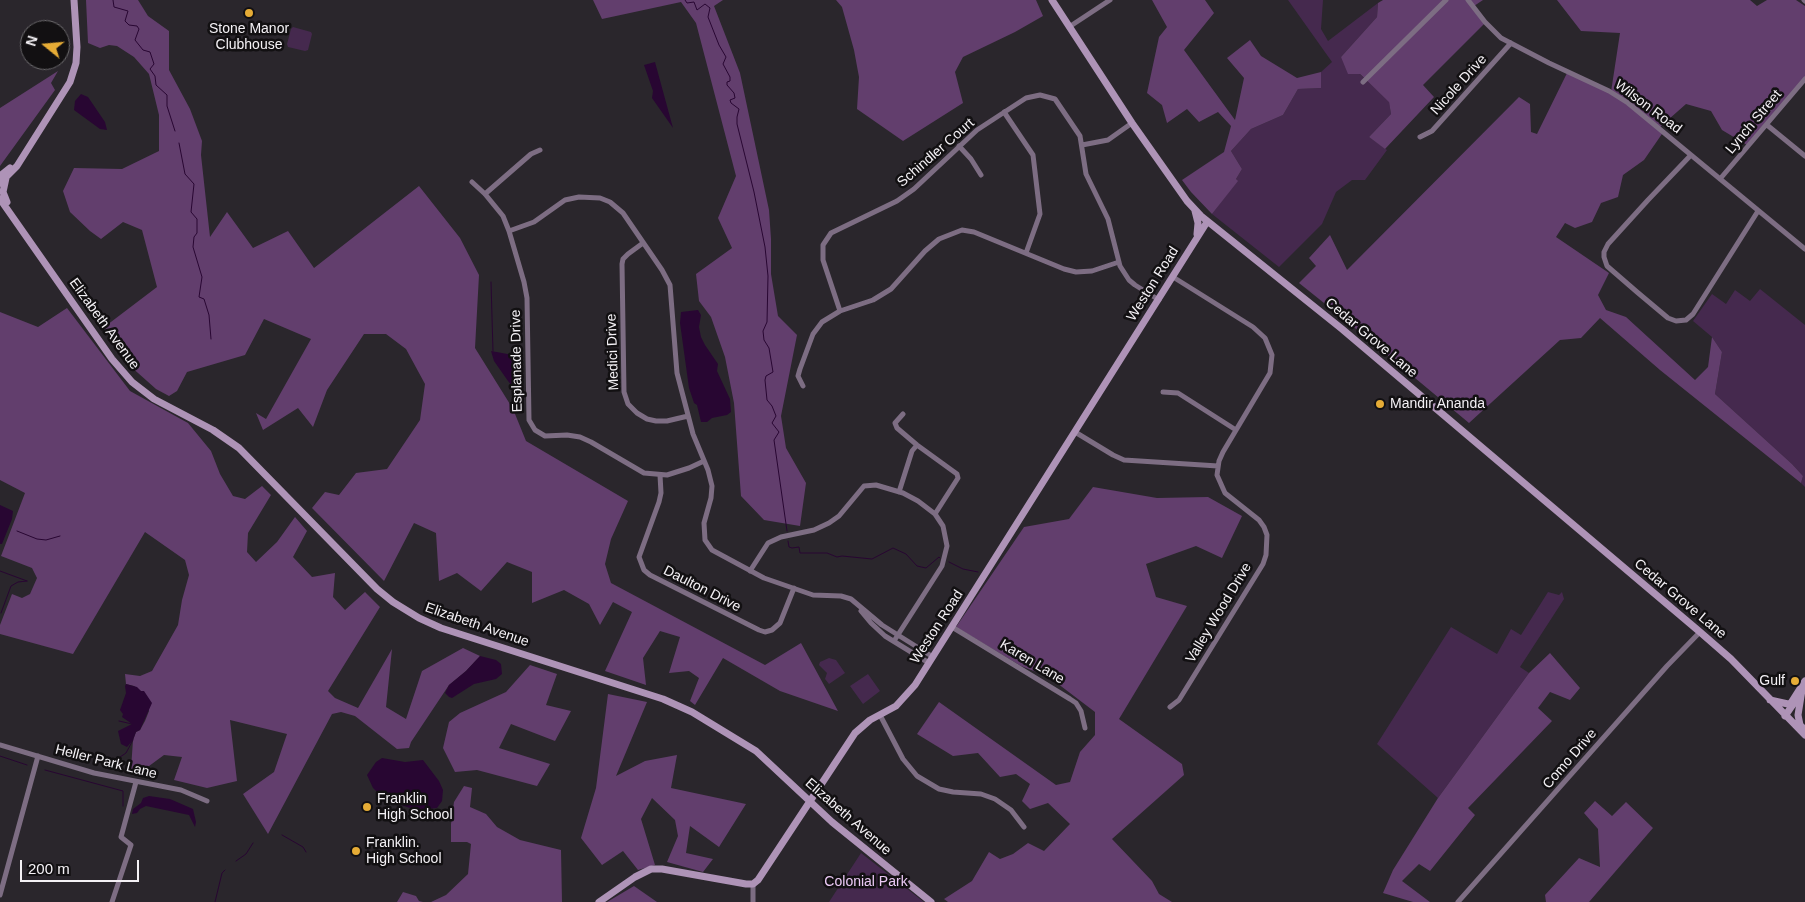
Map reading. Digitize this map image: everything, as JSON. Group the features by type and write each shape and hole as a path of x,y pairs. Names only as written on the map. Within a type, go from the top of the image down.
{"street":[{"path":"3,204 7,203 3,192 2,179 11,166 17,166 66,89 74,70 77,47 74,0"},
{"name":"Cedar Grove Lane","path":"1052,0 1132,123 1187,201 1207,222 1342,329 1700,632 1731,659 1805,735"},
{"path":"1069,27 1110,0"},
{"path":"1363,82 1446,0"},
{"name":"Wilson Road","path":"1468,0 1485,22 1501,38 1609,91 1628,103 1805,249"},
{"name":"Nicole Drive","path":"1420,137 1432,131 1511,43"},
{"name":"Lynch Street","path":"1720,179 1805,79"},
{"name":"Schindler Court","path":"840,311 824,260 823,246 831,233 897,202 914,189 977,130 1026,98 1040,95 1055,99 1078,130 1086,174 1108,218 1119,262 1129,280 1159,300"},
{"path":"1004,112 1033,155 1040,214 1026,253"},
{"path":"1082,145 1108,140 1132,123"},
{"path":"1767,125 1805,156"},
{"path":"959,146 971,159 981,175"},
{"path":"485,194 531,154 540,150"},
{"path":"1691,155 1605,249 1604,257 1607,266 1668,318 1676,321 1686,320 1693,314 1758,211"},
{"name":"Esplanade Drive","path":"472,182 500,211 509,230 527,298 528,405 529,420 535,430 545,436 567,435 580,437 644,473 660,475 676,472 704,461"},
{"path":"509,230 534,222 565,200 579,197 590,197 610,202 623,213 662,270 670,285 675,358 688,416 712,486 712,498 704,523 705,540 712,550 764,578 813,595 841,596 851,599 882,625 931,660"},
{"name":"Elizabeth Avenue","path":"3,204 112,359 132,382 154,400 213,430 239,448 377,589 393,602 419,618 441,628 650,695 683,708 753,749 838,827 931,902"},
{"path":"1194,208 1198,223 1195,240"},
{"name":"Weston Road","path":"752,884 760,877 855,733 864,724 896,706 907,696 1207,222"},
{"path":"803,386 798,376 813,334 822,322 840,311 873,300 891,289 925,251 939,239 962,230 974,232 1076,272 1092,271 1119,262"},
{"name":"Medici Drive","path":"643,242 628,254 622,264 624,392 628,404 647,419 667,421 688,416"},
{"path":"1075,432 1124,460 1218,466 1223,452 1270,373 1272,355 1265,338 1253,327 1173,277"},
{"path":"1163,392 1178,393 1236,430"},
{"path":"903,414 896,423 897,428 956,474 958,478 935,514"},
{"path":"899,492 912,451 917,445"},
{"name":"Valley Wood Drive","path":"1170,707 1179,700 1263,564 1268,545 1264,527 1259,520 1225,493 1217,475 1218,466"},
{"name":"Daulton Drive","path":"660,475 661,493 659,502 639,557 644,570 650,575 765,632 772,630 780,623 794,588"},
{"path":"750,571 768,542 781,537 814,530 829,523 839,516 864,486 876,485 899,492 918,501 935,514 943,526 947,540 945,559 894,641"},
{"path":"851,599 877,630 931,660"},
{"name":"Karen Lane","path":"952,627 1076,703 1081,711 1084,728"},
{"name":"Como Drive","path":"1458,902 1667,666 1700,632"},
{"path":"1770,699 1788,704 1791,703 1805,681"},
{"path":"1785,716 1804,688"},
{"path":"1804,688 1798,715 1800,725 1805,730"},
{"path":"880,715 907,766 924,782 946,791 981,794 995,799 1011,810 1024,827"},
{"name":"Heller Park Lane","path":"0,746 94,773 181,790 207,801"},
{"path":"0,895 38,756"},
{"path":"112,902 131,845 121,837 136,782"},
{"path":"797,789 808,792 818,788"},
{"path":"599,902 635,877 651,869 662,869 752,884 754,902"}],"green space":[{"path":"1288,0 1323,0 1321,29 1328,41 1378,3 1377,17 1341,57 1389,101 1391,114 1369,137 1387,150 1365,180 1352,180 1336,192 1322,224 1279,267 1212,214 1237,181 1236,179 1242,169 1231,151 1251,129 1283,115 1298,89 1321,88 1321,72 1332,62"},
{"path":"293,27 311,32 308,50 288,47 287,44"},
{"path":"1760,289 1805,325 1805,487 1801,483 1803,476 1792,464 1715,394 1722,352 1712,337 1693,321 1712,294 1726,304 1735,290 1750,301"},
{"path":"1548,592 1559,595 1562,592 1564,599 1520,667 1529,673 1438,798 1377,744 1451,627 1497,654 1511,629 1521,635"},
{"path":"829,658 836,660 845,673 829,684 825,679 827,673 819,665 820,662"},
{"path":"868,674 880,691 863,704 850,686"},
{"name":"Colonial Park","path":"861,853 924,902 829,902"}],"shaded area":[{"path":"86,0 138,0 148,16 169,31 169,70 190,109 202,141 201,155 210,237 227,212 253,248 288,231 314,268 419,186 460,238 479,275 475,348 513,409 526,441 628,501 611,539 605,564 611,583 765,665 801,643 838,711 780,691 723,658 695,705 690,701 699,678 689,671 669,673 680,637 660,631 643,658 646,685 605,671 632,612 613,602 600,625 589,604 564,590 532,603 532,572 507,562 481,591 457,573 439,581 436,533 414,523 384,581 312,508 325,492 339,495 356,473 387,469 420,420 425,384 406,349 386,334 364,334 327,390 313,427 298,408 263,430 256,413 266,419 311,339 264,319 245,355 187,372 177,391 169,396 156,389 129,365 103,328 157,287 142,230 123,222 101,239 70,212 63,191 74,168 122,169 159,151 159,115 149,74 134,57 117,46 109,45 100,48 88,43"},
{"path":"593,0 723,0 714,6 740,73 769,210 771,274 778,316 797,335 781,416 786,448 806,483 800,526 764,520 741,496 734,403 725,357 711,317 699,301 696,274 732,248 718,218 736,176 696,23 681,2 602,19"},
{"path":"836,0 1036,0 1043,16 963,57 955,72 963,103 903,141 857,109 859,77 854,50 842,7"},
{"path":"1152,0 1205,0 1214,13 1184,50 1235,120 1244,78 1227,58 1250,40 1261,56 1297,78 1321,72 1321,88 1298,89 1283,115 1251,129 1231,151 1242,169 1236,179 1238,181 1212,214 1182,180 1224,152 1231,126 1218,112 1199,122 1187,109 1167,123 1162,105 1147,93 1159,37 1167,27"},
{"path":"1383,0 1483,0 1474,6 1485,23 1423,85 1434,97 1385,149 1369,137 1391,114 1389,102 1360,74 1348,74 1341,57 1377,17 1378,3"},
{"path":"1557,0 1750,0 1757,6 1767,0 1796,0 1805,6 1805,78 1747,145 1722,130 1711,111 1686,104 1660,127 1664,131 1644,160 1623,175 1618,197 1601,203 1592,222 1575,228 1565,223 1556,237 1609,273 1598,295 1606,310 1626,317 1695,380 1708,367 1712,337 1722,352 1715,394 1792,464 1803,476 1801,483 1660,370 1600,318 1581,338 1560,340 1469,423 1299,283 1316,266 1309,258 1330,235 1347,270 1519,97 1530,104 1531,132 1537,134 1568,71 1611,92 1620,33 1581,31"},
{"path":"655,62 673,128 652,98 653,91 644,65"},
{"path":"58,71 51,83 55,90 0,166 0,108"},
{"path":"81,94 88,97 105,122 107,130 100,129 74,110 75,101"},
{"path":"67,308 130,391 188,423 211,451 220,474 233,496 245,499 262,486 271,495 248,533 247,552 256,562 277,542 295,517 307,531 293,557 312,577 335,573 333,597 345,610 365,592 380,607 328,691 335,698 358,708 392,649 386,707 406,719 422,671 463,648 480,656 449,685 411,742 409,748 397,749 355,716 341,712 332,714 268,834 243,794 274,772 287,734 230,720 237,781 207,788 174,780 182,757 164,755 145,769 131,769 133,740 149,711 142,692 134,686 126,684 125,674 140,676 152,671 178,625 189,575 185,560 145,532 73,654 0,634 0,625 12,594 22,598 30,594 37,578 32,568 1,556 25,493 0,480 0,312 38,327"},
{"path":"698,310 701,315 699,327 701,337 718,364 717,371 730,399 731,412 727,415 712,418 707,422 701,422 697,405 694,403 689,388 680,323 681,312"},
{"path":"491,351 513,355 519,371 518,384 512,386 494,361"},
{"path":"1093,487 1157,498 1208,497 1242,516 1222,558 1196,546 1146,564 1156,597 1187,606 1119,719 1182,764 1184,775 1112,839 1152,881 1159,894 1172,902 948,902 944,899 972,881 989,852 1000,859 1013,854 1028,843 1044,851 1070,824 1048,803 1030,809 1022,801 1030,784 1016,774 1000,777 978,753 953,756 917,734 939,702 1056,785 1070,782 1080,752 1095,735 1095,712 1049,677 1021,666 956,627 1024,527 1069,519"},
{"path":"0,505 13,511 12,519 2,544 0,544"},
{"path":"1550,653 1580,688 1570,700 1550,692 1538,708 1552,721 1468,808 1475,815 1430,871 1419,864 1402,881 1430,902 1413,902 1383,893 1393,870 1438,798 1529,673"},
{"path":"480,656 496,660 501,664 502,674 496,679 474,684 452,698 449,697 445,693 449,685"},
{"path":"530,665 557,674 546,705 571,711 555,741 511,724 499,748 550,764 537,786 477,770 455,772 443,748 449,722 460,713 506,692"},
{"path":"126,684 144,691 152,703 140,730 136,732 133,740 127,747 121,744 118,731 132,724 122,717 123,714 120,710 126,693"},
{"path":"608,694 647,702 616,776 645,761 677,755 671,788 746,804 719,847 690,826 686,853 713,859 703,872 667,862 678,836 675,820 652,798 641,819 655,865 638,870 623,851 602,865 581,838 596,788"},
{"path":"382,758 405,762 423,760 439,781 443,790 442,801 437,808 413,809 389,801 381,796 373,788 367,775 376,762"},
{"path":"464,786 472,788 470,807 486,814 497,827 520,840 561,850 562,902 431,902 446,895 468,874 471,844 467,842 451,842 454,802"},
{"path":"149,796 170,799 193,809 196,822 195,827 189,815 146,806 137,813 132,814 133,809 141,803 143,798"},
{"path":"1595,801 1612,816 1626,802 1653,828 1589,902 1546,902 1545,895 1579,858 1600,867 1598,829 1584,813"},
{"path":"634,886 657,902 607,902"},
{"path":"403,892 416,896 419,901 423,902 397,902"}],"waterway":[{"path":"113,0 114,7 128,11 125,21 129,25 137,26 139,29 135,40 143,50 150,52 154,64 150,69 155,76 156,85 167,95 167,106 175,131"},
{"path":"685,0 687,3 694,2 697,10 705,4 710,8 708,17 726,57 723,64 730,77 727,85 734,93 735,98 730,100 739,109 737,124 765,247 768,276 767,322 763,331 764,340 769,348 773,372 766,376 765,380 767,400 776,416 772,423 779,432 774,440 787,531"},
{"path":"179,143 185,174 194,184 191,212 197,219 197,233 194,237 193,247 202,277 199,297 204,299 209,315 211,339"},
{"path":"491,282 493,351"},
{"path":"17,531 37,539 46,540 60,536"},
{"path":"788,541 789,547 799,547 800,553 827,553 837,557 872,559 893,548 906,554 917,566 926,568 940,558"},
{"path":"949,562 963,569 978,572"},
{"path":"0,571 27,581"},
{"path":"1,613 11,586 18,582 27,581"},
{"path":"119,721 132,724"},
{"path":"108,765 126,753 133,740"},
{"path":"0,756 27,765"},
{"path":"45,770 123,791 123,806"},
{"path":"282,835 303,847 306,852"},
{"path":"236,861 246,854 253,843"},
{"path":"215,902 222,873 225,870"}],"place":[{"name":"Stone Manor Clubhouse","path":"249,13"},
{"name":"Mandir Ananda","path":"1380,404"},
{"name":"Gulf","path":"1795,681"},
{"name":"Franklin High School","path":"367,807"},
{"name":"Franklin. High School","path":"356,851"}]}
